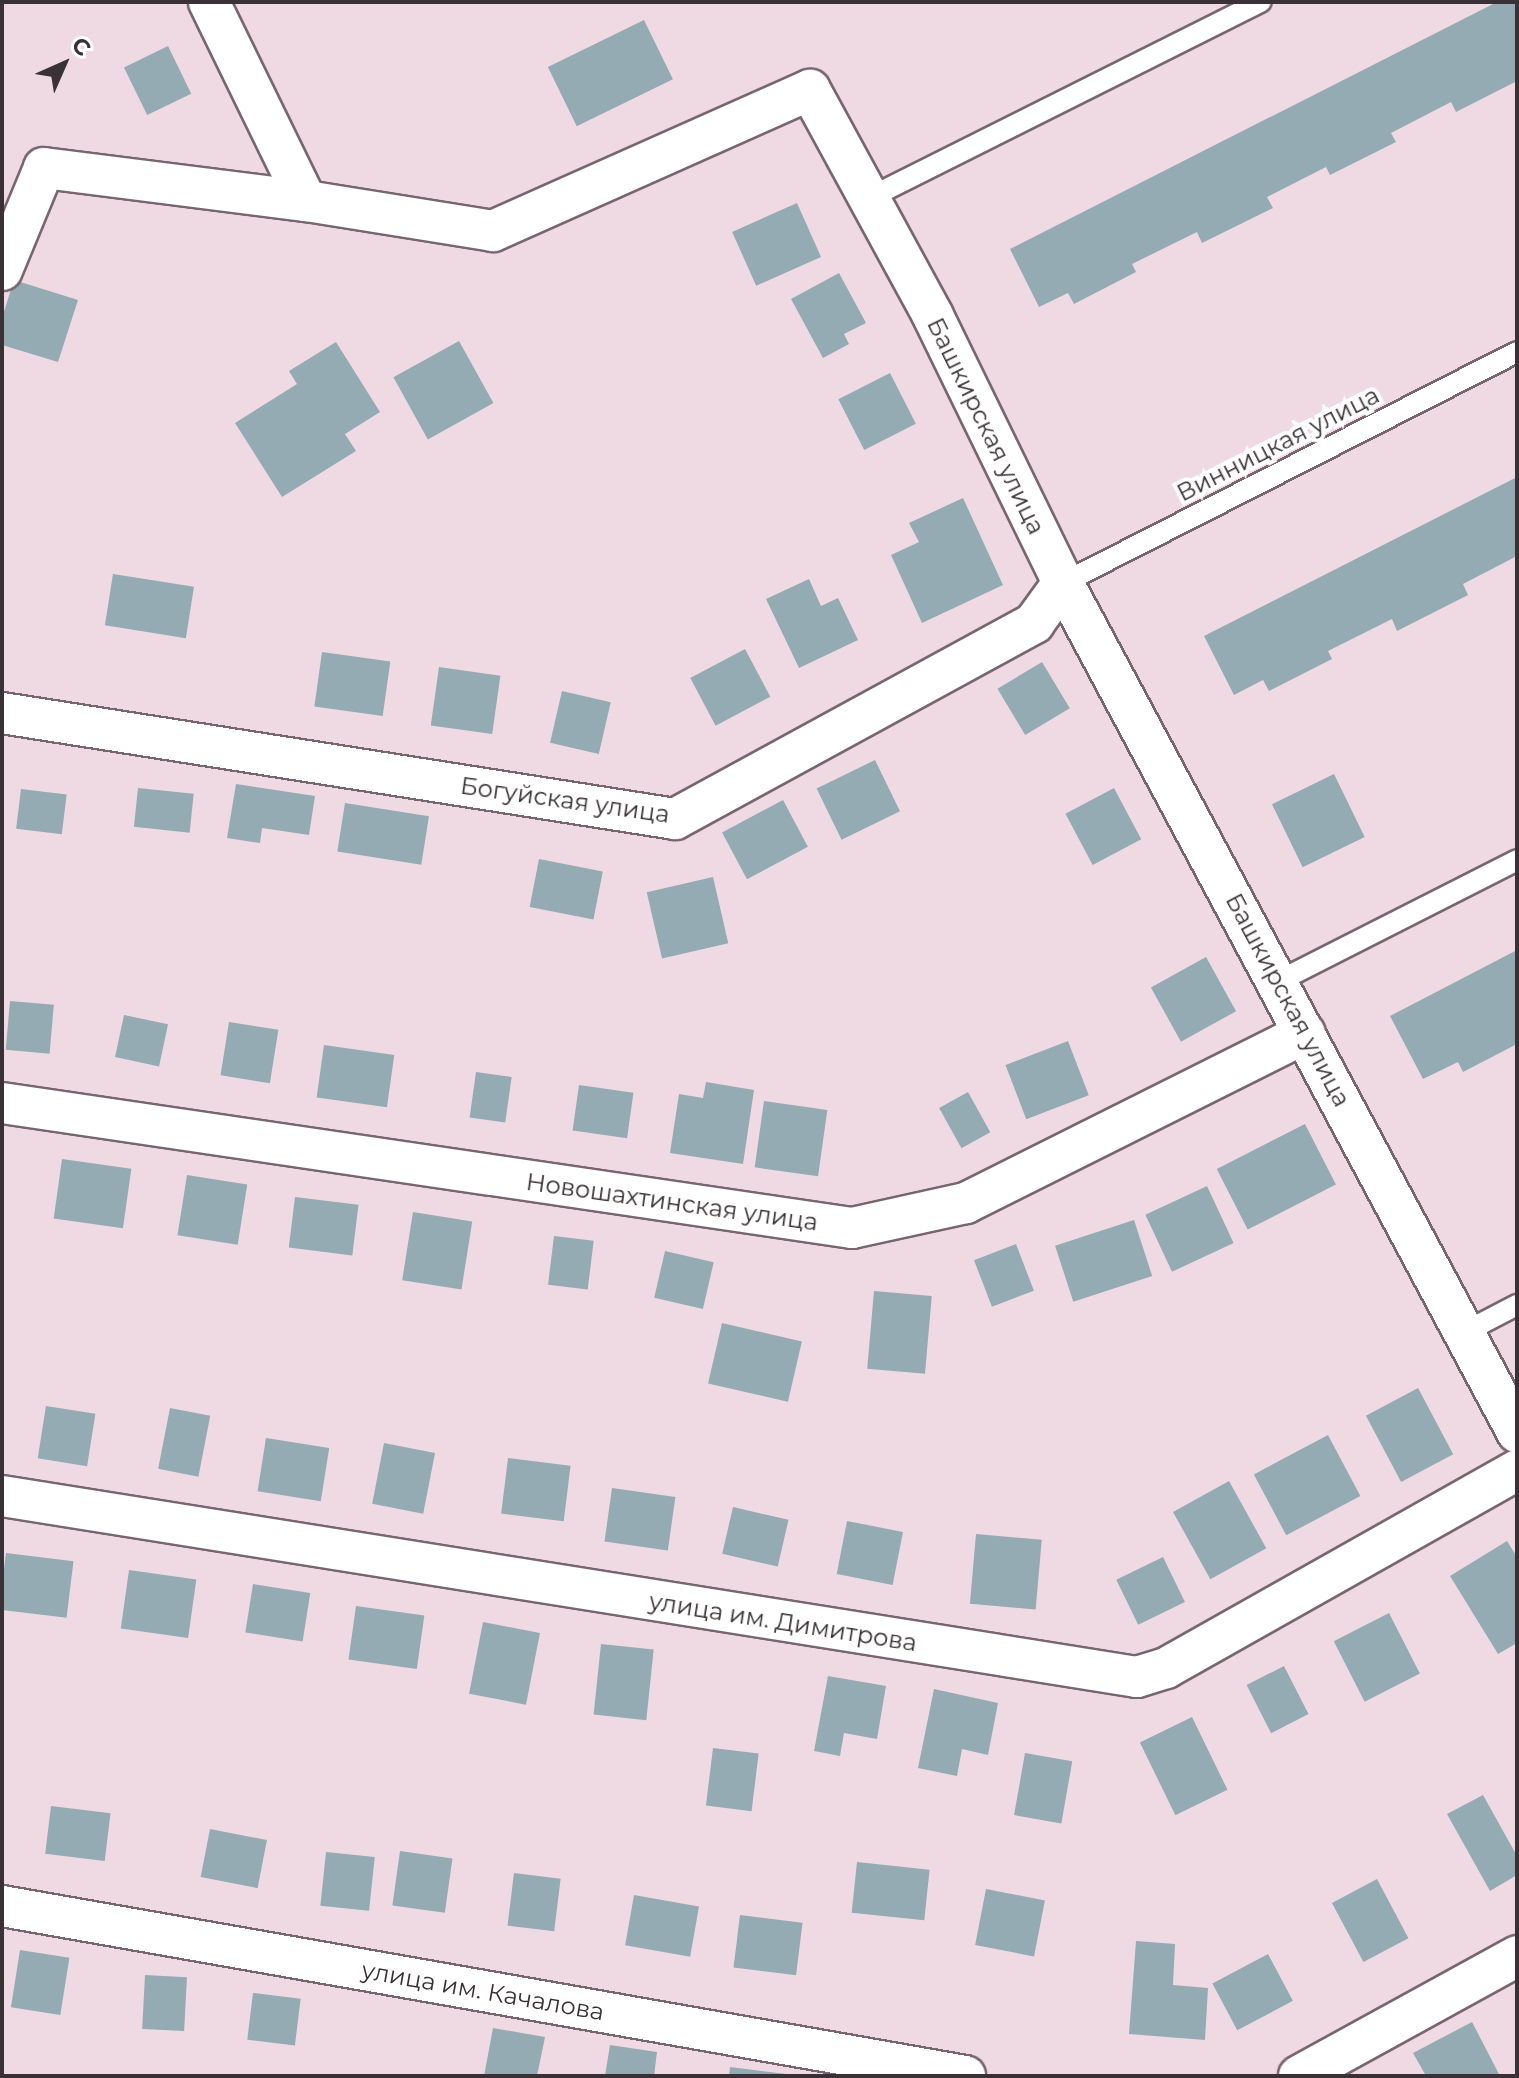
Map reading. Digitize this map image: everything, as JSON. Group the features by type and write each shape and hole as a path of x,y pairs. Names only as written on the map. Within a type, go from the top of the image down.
{"street":[{"path":"209,2 306,201"},
{"name":"Башкирская улица","path":"306,201 493,231 810,90 933,316 1063,583 1279,981 1517,1432"},
{"path":"2,270 44,168 306,201"},
{"name":"Богуйская улица","path":"2,713 675,819 1034,623 1063,583"},
{"name":"Новошахтинская улица","path":"2,1103 852,1228 966,1203 1305,1033"},
{"name":"улица им. Димитрова","path":"2,1496 1137,1677 1166,1668 1517,1470"},
{"name":"улица им. Качалова","path":"2,1906 965,2076"},
{"path":"1299,2076 1517,1956"}],"lane":[{"path":"869,198 1261,2"},
{"name":"Винницкая улица","path":"1063,583 1517,352"},
{"path":"1279,981 1517,860"},
{"path":"1465,1332 1517,1305"}],"building":[{"path":"1497,2 1517,2 1517,81 1456,112 1451,102 1391,133 1396,142 1330,175 1326,167 1267,197 1273,208 1202,243 1197,232 1132,264 1136,272 1074,304 1068,293 1039,307 1010,249"},
{"path":"644,20 673,79 577,126 548,67"},
{"path":"168,46 191,94 147,115 124,67"},
{"path":"797,203 821,257 756,286 732,232"},
{"path":"839,273 866,323 844,334 849,344 823,358 791,299"},
{"path":"14,280 78,300 58,362 2,345 2,318"},
{"path":"459,341 493,403 428,439 393,377"},
{"path":"336,342 380,412 345,434 356,451 282,497 235,423 297,384 289,371"},
{"path":"890,373 916,424 864,450 838,399"},
{"path":"1517,477 1517,556 1463,584 1468,595 1397,631 1392,619 1328,651 1332,659 1269,691 1263,680 1234,695 1204,636"},
{"path":"963,498 1003,585 922,623 891,555 919,542 909,523"},
{"path":"113,574 194,587 186,638 105,625"},
{"path":"809,579 821,606 838,598 858,640 799,668 766,599"},
{"path":"745,649 770,697 716,726 690,678"},
{"path":"322,652 390,662 383,716 314,706"},
{"path":"1042,662 1070,708 1025,735 997,689"},
{"path":"439,667 500,676 492,734 431,725"},
{"path":"562,691 611,702 599,754 550,743"},
{"path":"875,760 900,811 842,840 817,788"},
{"path":"1334,774 1365,837 1303,867 1272,804"},
{"path":"236,784 315,796 309,835 262,828 260,843 227,838"},
{"path":"138,788 194,794 190,833 134,827"},
{"path":"1114,788 1141,839 1093,865 1065,814"},
{"path":"21,789 67,795 62,834 16,829"},
{"path":"783,800 808,847 747,879 722,832"},
{"path":"345,803 429,816 421,865 337,851"},
{"path":"539,859 603,871 593,920 530,907"},
{"path":"713,877 728,943 662,959 647,892"},
{"path":"1517,950 1517,1044 1463,1072 1458,1062 1423,1079 1390,1016"},
{"path":"1206,957 1236,1011 1181,1042 1151,988"},
{"path":"10,1001 54,1005 50,1054 6,1050"},
{"path":"124,1015 168,1024 159,1066 115,1057"},
{"path":"229,1022 278,1030 270,1083 221,1075"},
{"path":"1068,1041 1089,1095 1026,1119 1005,1065"},
{"path":"324,1045 394,1055 387,1107 317,1097"},
{"path":"476,1072 512,1077 505,1123 470,1118"},
{"path":"706,1082 754,1090 743,1164 670,1153 679,1094 703,1098"},
{"path":"579,1085 633,1093 627,1138 573,1131"},
{"path":"968,1092 990,1132 961,1148 939,1108"},
{"path":"764,1101 827,1110 818,1176 755,1167"},
{"path":"1305,1124 1336,1185 1248,1230 1217,1169"},
{"path":"62,1159 131,1169 123,1228 54,1218"},
{"path":"187,1175 247,1185 238,1245 177,1235"},
{"path":"1207,1186 1234,1243 1172,1272 1145,1215"},
{"path":"295,1197 359,1205 352,1255 289,1248"},
{"path":"413,1212 472,1221 461,1290 402,1280"},
{"path":"1134,1220 1152,1276 1073,1302 1055,1246"},
{"path":"554,1236 594,1241 588,1290 548,1285"},
{"path":"1016,1244 1034,1291 992,1307 974,1260"},
{"path":"665,1251 714,1262 703,1309 654,1298"},
{"path":"874,1291 932,1296 925,1374 867,1369"},
{"path":"722,1323 802,1341 788,1402 708,1383"},
{"path":"1418,1388 1453,1454 1401,1482 1366,1416"},
{"path":"46,1406 95,1414 87,1466 38,1458"},
{"path":"170,1408 210,1416 198,1477 158,1469"},
{"path":"1328,1435 1360,1496 1286,1535 1254,1474"},
{"path":"266,1438 329,1448 321,1501 258,1491"},
{"path":"384,1443 435,1453 423,1514 372,1504"},
{"path":"508,1458 571,1466 564,1521 501,1514"},
{"path":"1229,1481 1266,1548 1210,1579 1173,1512"},
{"path":"612,1488 675,1497 668,1550 604,1541"},
{"path":"733,1507 789,1520 778,1567 722,1554"},
{"path":"847,1521 903,1532 893,1585 837,1574"},
{"path":"976,1534 1042,1540 1036,1609 970,1604"},
{"path":"1507,1541 1517,1557 1517,1643 1498,1654 1450,1576"},
{"path":"6,1553 73,1561 67,1618 2,1610"},
{"path":"1163,1557 1185,1602 1138,1625 1116,1580"},
{"path":"129,1570 196,1579 188,1638 121,1628"},
{"path":"253,1584 310,1593 303,1641 245,1632"},
{"path":"356,1606 424,1616 417,1669 348,1659"},
{"path":"1389,1613 1420,1674 1365,1702 1334,1641"},
{"path":"483,1622 540,1633 526,1705 469,1694"},
{"path":"601,1644 654,1650 646,1720 594,1715"},
{"path":"1284,1666 1309,1714 1271,1733 1247,1685"},
{"path":"828,1676 886,1686 877,1739 844,1733 840,1756 814,1751"},
{"path":"934,1689 998,1703 988,1755 962,1749 957,1776 918,1768"},
{"path":"1192,1717 1228,1790 1175,1815 1140,1742"},
{"path":"713,1748 759,1754 752,1811 706,1806"},
{"path":"1025,1753 1072,1761 1061,1823 1014,1815"},
{"path":"1483,1795 1517,1856 1517,1875 1490,1891 1447,1814"},
{"path":"51,1806 111,1813 105,1861 45,1854"},
{"path":"210,1829 267,1840 258,1888 201,1877"},
{"path":"400,1851 452,1858 445,1913 392,1905"},
{"path":"326,1852 375,1857 369,1911 320,1906"},
{"path":"857,1862 930,1870 924,1920 852,1913"},
{"path":"514,1873 561,1879 554,1931 508,1926"},
{"path":"1377,1879 1408,1938 1363,1962 1332,1903"},
{"path":"986,1889 1045,1900 1034,1956 975,1945"},
{"path":"634,1895 699,1906 690,1957 625,1945"},
{"path":"740,1915 803,1923 796,1975 734,1968"},
{"path":"1136,1941 1175,1944 1173,1985 1208,1988 1205,2040 1129,2034"},
{"path":"20,1950 69,1958 60,2015 11,2007"},
{"path":"1268,1954 1293,2001 1237,2030 1212,1984"},
{"path":"145,1975 187,1977 184,2031 142,2029"},
{"path":"253,1993 301,1999 295,2045 247,2040"},
{"path":"1472,2022 1500,2076 1426,2076 1413,2053"},
{"path":"493,2028 545,2037 537,2076 484,2076"},
{"path":"610,2045 657,2052 654,2076 605,2076"},
{"path":"730,2067 786,2074 786,2076 729,2076"}]}
